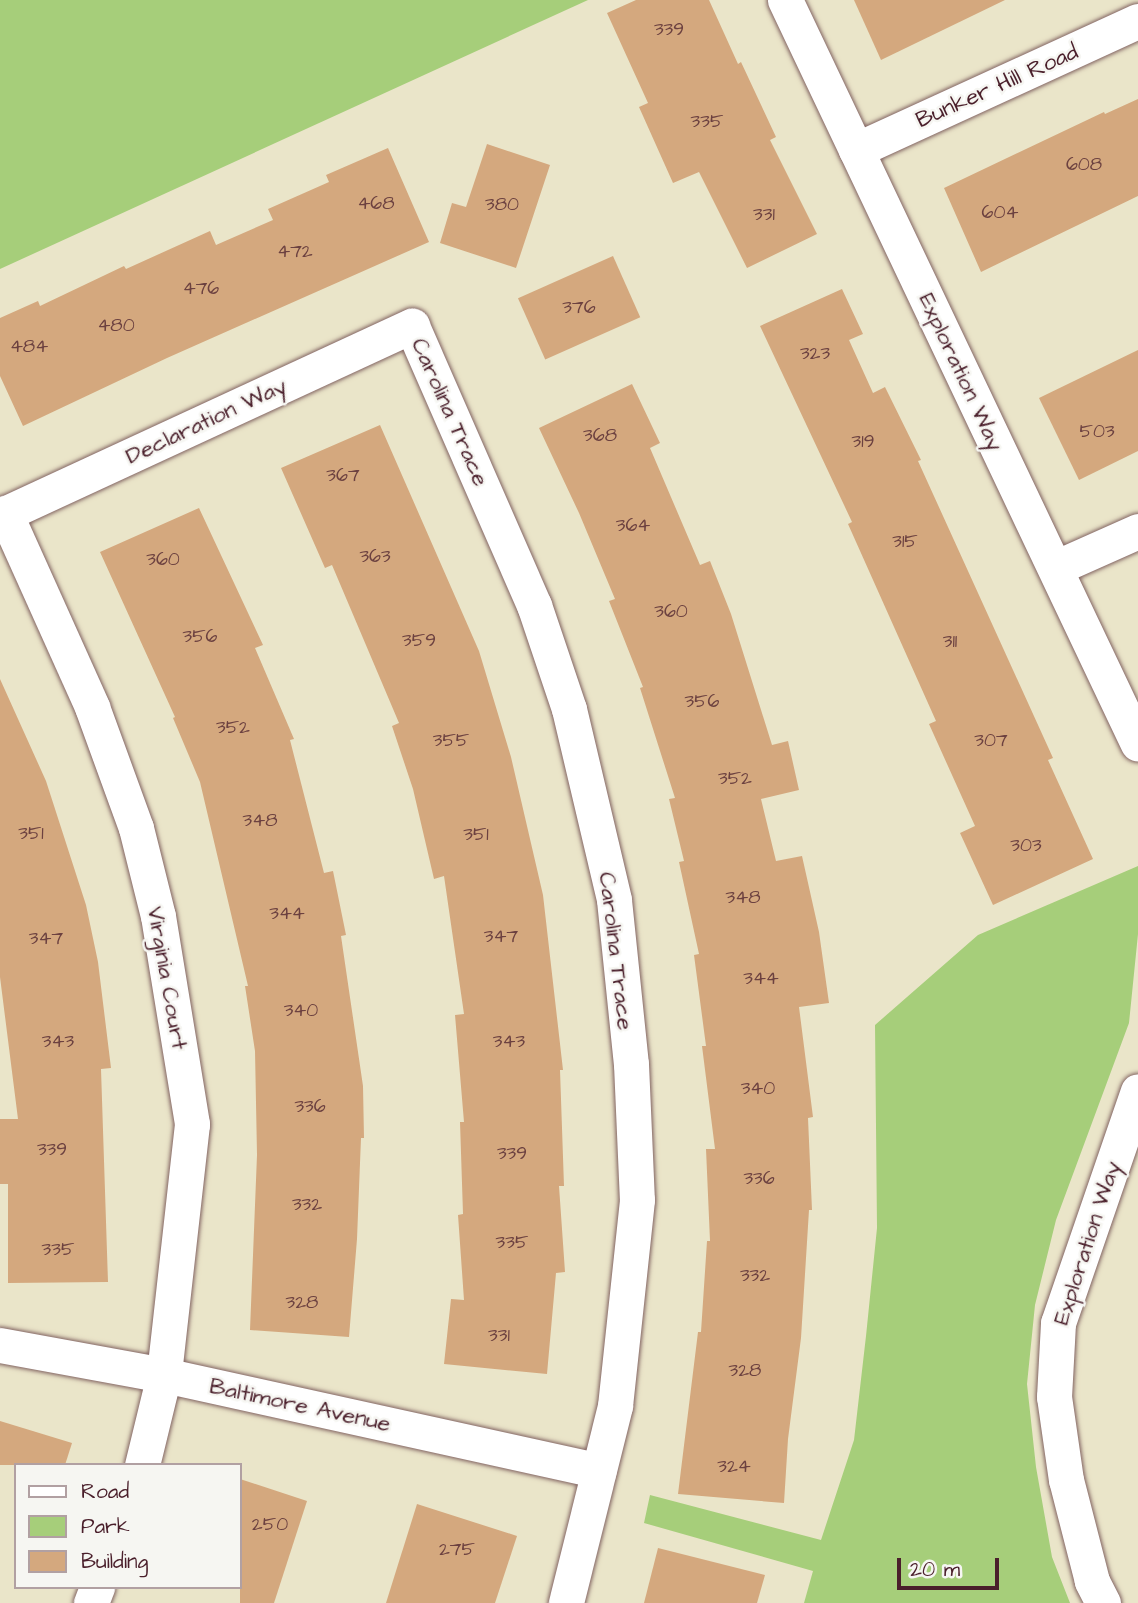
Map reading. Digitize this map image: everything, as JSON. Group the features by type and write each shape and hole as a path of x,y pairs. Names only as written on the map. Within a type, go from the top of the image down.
{"street":[{"name":"Exploration Way","path":"785,0 1138,744"},
{"name":"Bunker Hill Road","path":"856,150 1138,22"},
{"name":"Declaration Way","path":"3,515 412,326"},
{"name":"Carolina Trace","path":"412,326 534,605 569,709 614,900 631,1064 637,1200 615,1406 566,1603"},
{"name":"Virginia Court","path":"3,515 92,707 136,828 158,916 192,1124 164,1375 142,1463"},
{"path":"1055,568 1138,531"},
{"name":"Exploration Way","path":"1103,1603 1092,1581 1064,1468 1054,1397 1058,1322 1138,1091"},
{"name":"Baltimore Avenue","path":"0,1345 164,1375 599,1471"}],"green space":[{"path":"0,0 588,0 0,269"},
{"path":"1138,866 1138,934 1129,1023 1056,1220 1035,1305 1027,1384 1036,1467 1052,1557 1070,1603 804,1603 813,1571 644,1523 650,1495 821,1540 854,1440 866,1336 877,1228 875,1025 978,935"}],"building":[{"path":"636,0 709,0 776,137 770,140 817,234 747,268 699,172 673,183 639,107 648,103 607,13"},
{"path":"854,0 1005,0 881,60"},
{"path":"1138,99 1138,196 981,272 944,188 1104,112 1105,114"},
{"path":"487,144 550,165 516,268 440,243 452,203 466,207"},
{"path":"388,148 429,242 167,358 23,426 0,376 0,318 38,301 40,306 124,266 126,269 210,231 216,245 273,220 268,209 329,182 326,175"},
{"path":"613,256 640,317 545,360 518,298"},
{"path":"842,289 863,334 849,340 873,393 885,387 921,460 918,461 1053,758 1048,760 1093,859 993,905 960,833 975,826 929,724 936,721 848,524 852,522 760,326"},
{"path":"1138,350 1138,451 1079,480 1039,398"},
{"path":"632,384 660,443 650,448 700,565 710,561 731,614 772,745 788,741 799,790 761,799 776,861 802,856 819,932 829,1003 799,1007 813,1117 808,1118 812,1210 809,1210 801,1338 788,1439 784,1503 678,1494 698,1332 701,1332 707,1241 710,1241 706,1149 715,1149 702,1046 706,1046 694,955 699,954 679,862 684,861 669,799 675,798 640,688 643,687 609,601 615,599 539,428"},
{"path":"380,425 479,651 511,757 543,895 563,1070 560,1070 564,1186 559,1186 565,1272 556,1273 547,1374 444,1364 451,1299 464,1300 458,1215 463,1214 460,1122 464,1122 455,1015 464,1014 444,876 434,879 413,789 392,726 399,723 332,565 325,568 281,468"},
{"path":"199,508 263,645 255,648 294,739 290,740 324,873 333,871 346,935 341,936 363,1086 364,1138 361,1138 349,1337 250,1330 257,1155 255,1051 245,986 248,986 200,782 173,718 175,717 100,552"},
{"path":"0,679 46,781 86,905 98,962 111,1068 101,1069 108,1282 8,1283 8,1184 0,1184 0,1119 18,1119 0,977"},
{"path":"0,1421 72,1443 66,1463 0,1465"},
{"path":"242,1480 307,1501 274,1603 240,1603"},
{"path":"417,1504 517,1536 495,1603 386,1603"},
{"path":"658,1548 765,1575 757,1603 644,1603"}]}
